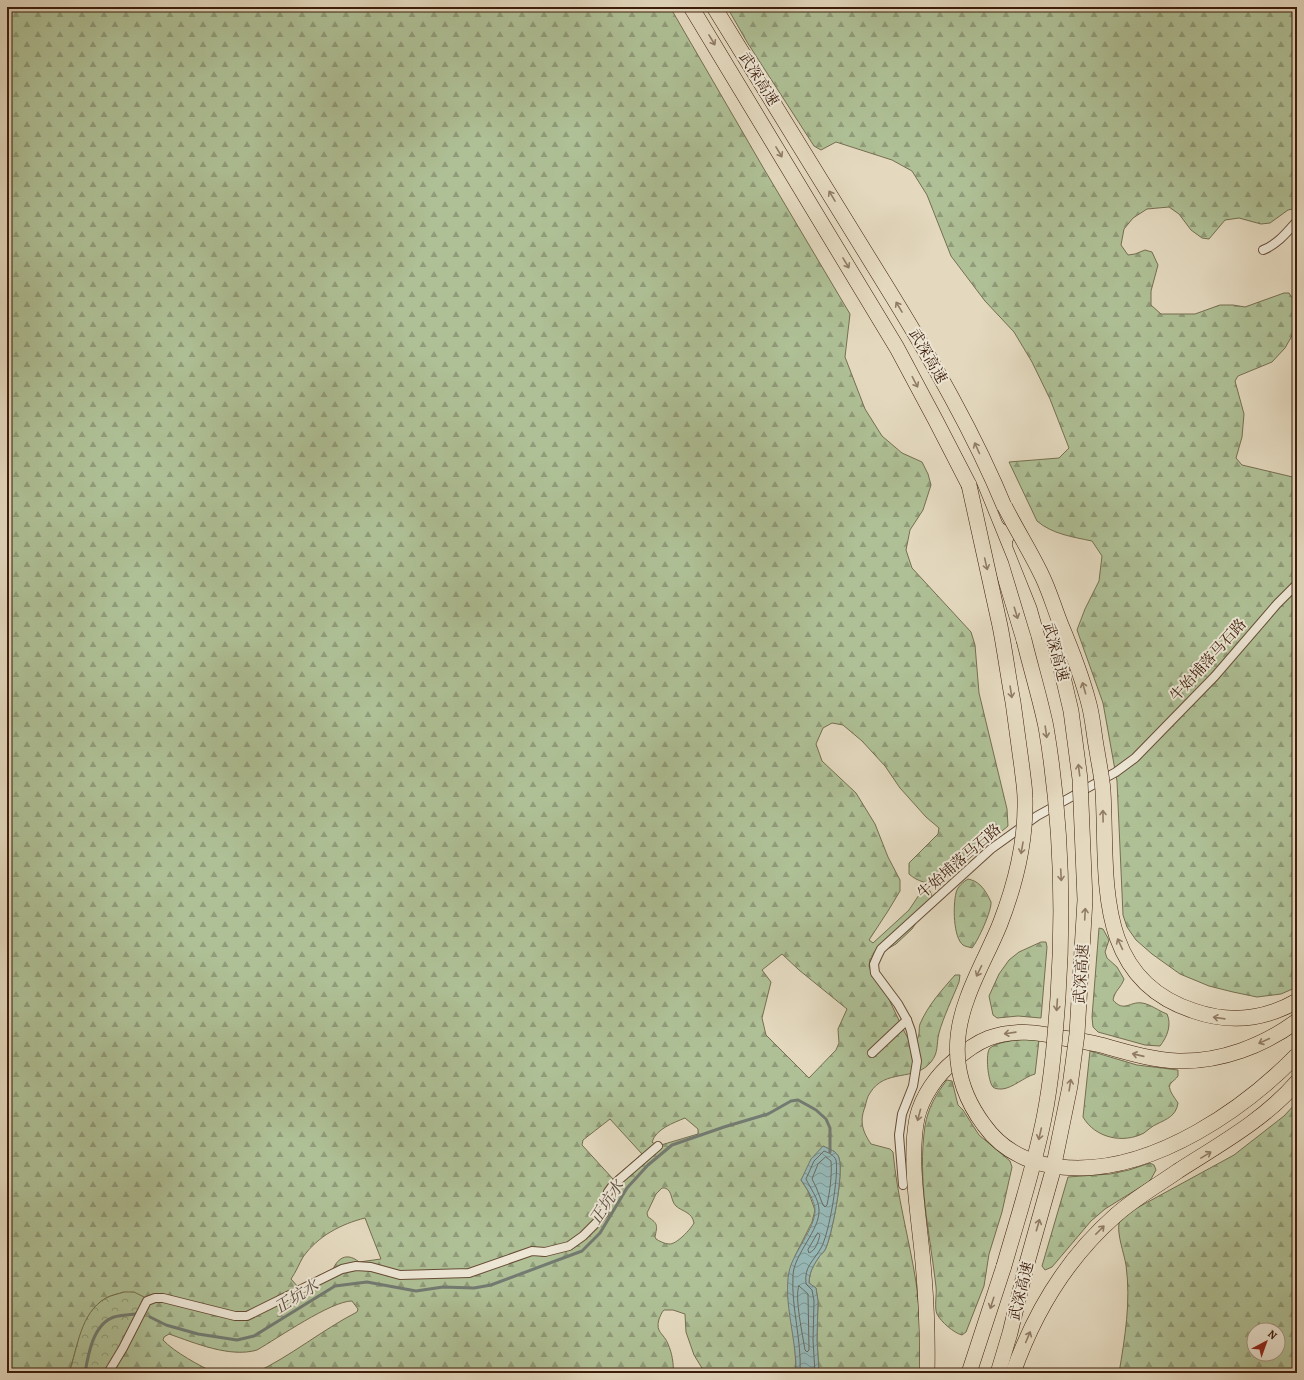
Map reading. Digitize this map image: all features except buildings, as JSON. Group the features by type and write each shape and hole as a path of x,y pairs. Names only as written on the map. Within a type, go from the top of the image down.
{"highway":[{"name":"武深高速","path":"691,7 897,348 968,485 1001,564 1024,640 1045,726 1057,808 1061,880 1061,949 1052,1064 1044,1117 1032,1173 1004,1266 969,1373"},
{"name":"武深高速","path":"714,7 920,341 974,440 1005,507 1044,604 1071,711 1080,779 1085,900 1077,1027 1070,1086 1052,1174 1027,1263 1010,1334 998,1373"},
{"path":"968,485 1000,627 1018,732 1026,797 1024,838 1017,876 1000,924 967,998 960,1021 957,1047 958,1065 961,1083 968,1102 990,1133 1005,1147 1020,1156 1044,1164 1068,1168 1089,1168 1138,1157 1158,1150 1201,1130 1254,1095 1278,1075 1297,1055"},
{"path":"1005,507 1043,578 1080,674 1090,706 1103,789 1107,898 1114,931 1128,960 1138,975 1150,988 1165,999 1184,1008 1205,1015 1224,1019 1246,1018 1272,1012 1297,1001"},
{"path":"927,1373 927,1316 917,1199 915,1135 917,1117 923,1102 932,1084 945,1069 965,1052 987,1039 1015,1032 1045,1034 1155,1059 1198,1060 1236,1052 1260,1044 1297,1021"},
{"path":"1013,1373 1032,1326 1049,1295 1076,1256 1089,1242 1117,1214 1179,1171 1218,1147 1267,1111 1297,1082"}],"street":[{"path":"1263,250 1275,244 1297,221"},
{"name":"牛始埔落马石路","path":"903,1185 899,1135 902,1114 916,1075 917,1061 911,1030 907,1020 898,1004 875,973 874,964 878,954 991,849 1037,816 1116,772 1135,758 1215,676 1277,604 1297,584"},
{"path":"872,1053 907,1020"},
{"path":"108,1373 123,1348 147,1301 155,1298 163,1298 235,1316 247,1316 342,1269 356,1266 372,1267 400,1275 469,1273 532,1251 545,1252 569,1246 583,1236 597,1222 604,1212 608,1192 613,1185 658,1146"}],"green space":[{"path":"7,7 670,7 850,314 845,357 865,409 882,436 902,453 922,462 928,474 931,485 923,510 910,530 906,550 912,568 971,632 975,645 979,693 1007,809 1008,826 940,883 927,883 920,881 909,874 909,863 938,834 939,828 926,817 900,788 885,766 862,741 843,725 832,723 823,728 816,744 822,761 856,793 875,824 888,857 900,880 900,891 869,940 873,943 909,910 921,892 926,890 930,891 932,896 931,900 912,929 896,944 870,959 869,966 872,975 886,993 909,1040 916,1041 920,1024 931,1004 955,975 960,975 959,982 941,1027 934,1058 924,1068 917,1072 892,1077 876,1085 868,1096 862,1117 864,1131 871,1144 890,1149 893,1152 897,1185 919,1305 921,1373 819,1373 817,1340 818,1301 816,1288 809,1283 809,1279 813,1267 828,1243 839,1190 840,1177 838,1156 832,1150 823,1146 801,1180 808,1191 815,1210 812,1222 795,1256 788,1297 795,1347 796,1373 705,1373 694,1355 686,1332 685,1314 673,1310 664,1310 659,1319 658,1327 671,1351 673,1373 255,1373 281,1359 357,1312 358,1309 352,1301 331,1307 318,1313 257,1350 247,1352 224,1351 169,1334 164,1337 163,1340 180,1354 215,1373 174,1373 166,1368 160,1373 105,1373 124,1292 106,1298 91,1312 78,1342 69,1373 7,1373","holes":["782,954 799,970 847,1009 838,1029 839,1043 836,1050 809,1078 766,1035 762,1018 771,982 762,970","685,1118 698,1129 698,1134 661,1145 653,1143 652,1142 657,1133 670,1124","610,1119 642,1154 613,1179 582,1145 583,1140","662,1188 665,1188 668,1189 674,1204 689,1214 694,1223 687,1233 672,1244 667,1244 656,1239 656,1224 648,1217 647,1213 656,1194","365,1218 381,1259 359,1262 349,1257 345,1257 337,1262 331,1276 323,1280 320,1275 299,1288 291,1279 303,1257 323,1237 347,1224"]},
{"path":"727,7 1293,7 1297,12 1297,208 1288,210 1270,223 1261,224 1239,218 1225,220 1209,239 1202,238 1191,230 1179,214 1169,207 1147,209 1133,218 1124,229 1121,245 1128,255 1145,250 1152,252 1158,265 1151,291 1151,305 1161,314 1195,314 1220,305 1245,307 1284,293 1289,293 1297,305 1297,327 1285,348 1272,362 1238,376 1235,381 1244,414 1242,437 1236,458 1242,465 1297,478 1297,987 1281,994 1257,997 1209,986 1180,974 1152,954 1136,940 1127,927 1123,915 1117,781 1103,703 1077,630 1085,609 1099,581 1102,556 1092,541 1056,532 1037,521 1009,462 1059,458 1069,448 1050,399 1032,362 1014,332 985,301 951,256 927,195 912,171 892,160 836,142 821,150 814,146 747,42"},
{"path":"968,879 975,881 982,887 991,902 984,925 972,948 963,945 957,935 954,905 960,885"},
{"path":"1099,928 1103,929 1109,940 1105,952 1107,958 1117,967 1124,979 1113,1000 1120,1006 1138,1003 1145,1004 1167,1014 1169,1027 1165,1039 1160,1046 1145,1045 1098,1032 1093,1027 1092,1017"},
{"path":"1041,942 1046,942 1047,947 1041,1018 1018,1016 997,1018 993,1015 989,996 999,974 1009,960 1019,952"},
{"path":"1026,1039 1039,1040 1035,1074 1006,1088 994,1088 991,1084 988,1068 988,1051 993,1046 1002,1043"},
{"path":"1090,1051 1137,1065 1178,1070 1178,1076 1170,1085 1172,1093 1178,1103 1173,1114 1168,1119 1153,1126 1144,1133 1127,1138 1110,1137 1095,1130 1083,1117"},
{"path":"947,1080 952,1081 958,1105 963,1110 979,1135 1010,1161 1012,1167 1002,1212 989,1254 984,1286 966,1332 962,1335 955,1332 945,1324 936,1311 936,1287 923,1187 922,1166 926,1119 933,1102"},
{"path":"1297,1102 1297,1373 1119,1373 1128,1306 1126,1265 1119,1233 1119,1223 1121,1219 1124,1215 1234,1155 1284,1116"},
{"path":"1150,1163 1154,1165 1156,1170 1151,1179 1105,1209 1091,1221 1052,1267 1045,1270 1042,1266 1068,1177 1110,1174"},
{"path":"124,1292 134,1292 146,1298 105,1373 69,1373 81,1331 91,1312 97,1304 106,1298"}],"water":[{"path":"823,1146 832,1150 838,1156 840,1177 839,1190 828,1243 813,1267 809,1279 809,1283 816,1288 818,1301 817,1340 819,1373 796,1373 796,1361 788,1296 789,1272 794,1257 812,1224 815,1210 814,1202 801,1180 811,1159"}],"waterway":[{"name":"正坑水","path":"150,1317 166,1325 198,1334 237,1340 254,1336 335,1286 367,1282 416,1291 443,1287 474,1288 491,1285 582,1251 600,1233 627,1188 648,1165 672,1145 768,1114 791,1101 798,1100 816,1110 826,1119 830,1128 830,1152"},
{"name":"正坑水","path":"85,1373 90,1349 96,1333 101,1326 114,1317 136,1314"}]}
